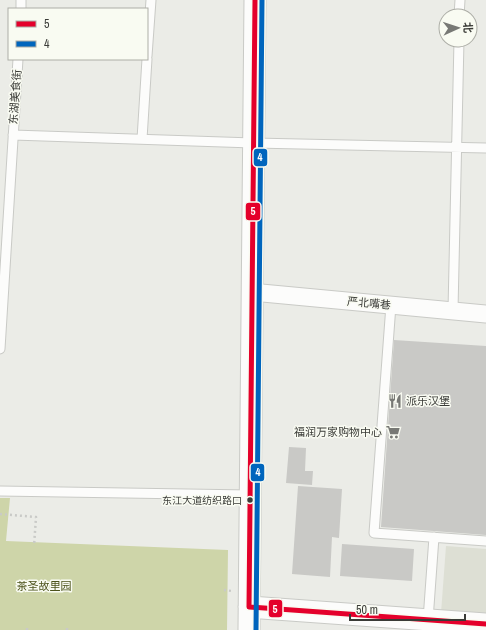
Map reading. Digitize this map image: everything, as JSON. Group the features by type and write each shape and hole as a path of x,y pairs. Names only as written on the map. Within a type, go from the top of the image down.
{"street":[{"path":"249,630 255,0"},
{"name":"严北嘴巷","path":"252,292 486,314"},
{"path":"249,607 486,624"}],"lane":[{"path":"148,37 150,0"},
{"path":"453,310 459,48"},
{"name":"东湖美食街","path":"0,349 18,60"},
{"path":"142,139 147,60"},
{"path":"13,135 253,143 486,148"},
{"path":"391,305 374,532 486,541"},
{"path":"0,491 250,495"},
{"path":"428,620 434,537"}],"path":[{"path":"0,514 36,517 34,546"},
{"path":"27,625 27,630"}],"shaded area":[{"path":"446,546 486,549 486,616 441,613"}],"green space":[{"name":"茶圣故里园","path":"0,498 10,498 6,541 228,550 227,630 0,630"}],"building":[{"path":"394,340 486,346 486,535 381,527"},
{"path":"289,447 306,448 305,471 313,471 312,485 286,483"},
{"path":"298,486 342,489 339,538 332,537 330,577 292,574"},
{"path":"342,544 414,549 412,581 340,576"}],"transit line":[{"name":"5","path":"255,0 249,607 486,624"},
{"name":"4","path":"256,630 262,0"}],"place":[{"name":"派乐汉堡","path":"395,401"},
{"name":"福润万家购物中心","path":"393,432"},
{"name":"东江大道纺织路口","path":"250,500"}]}
